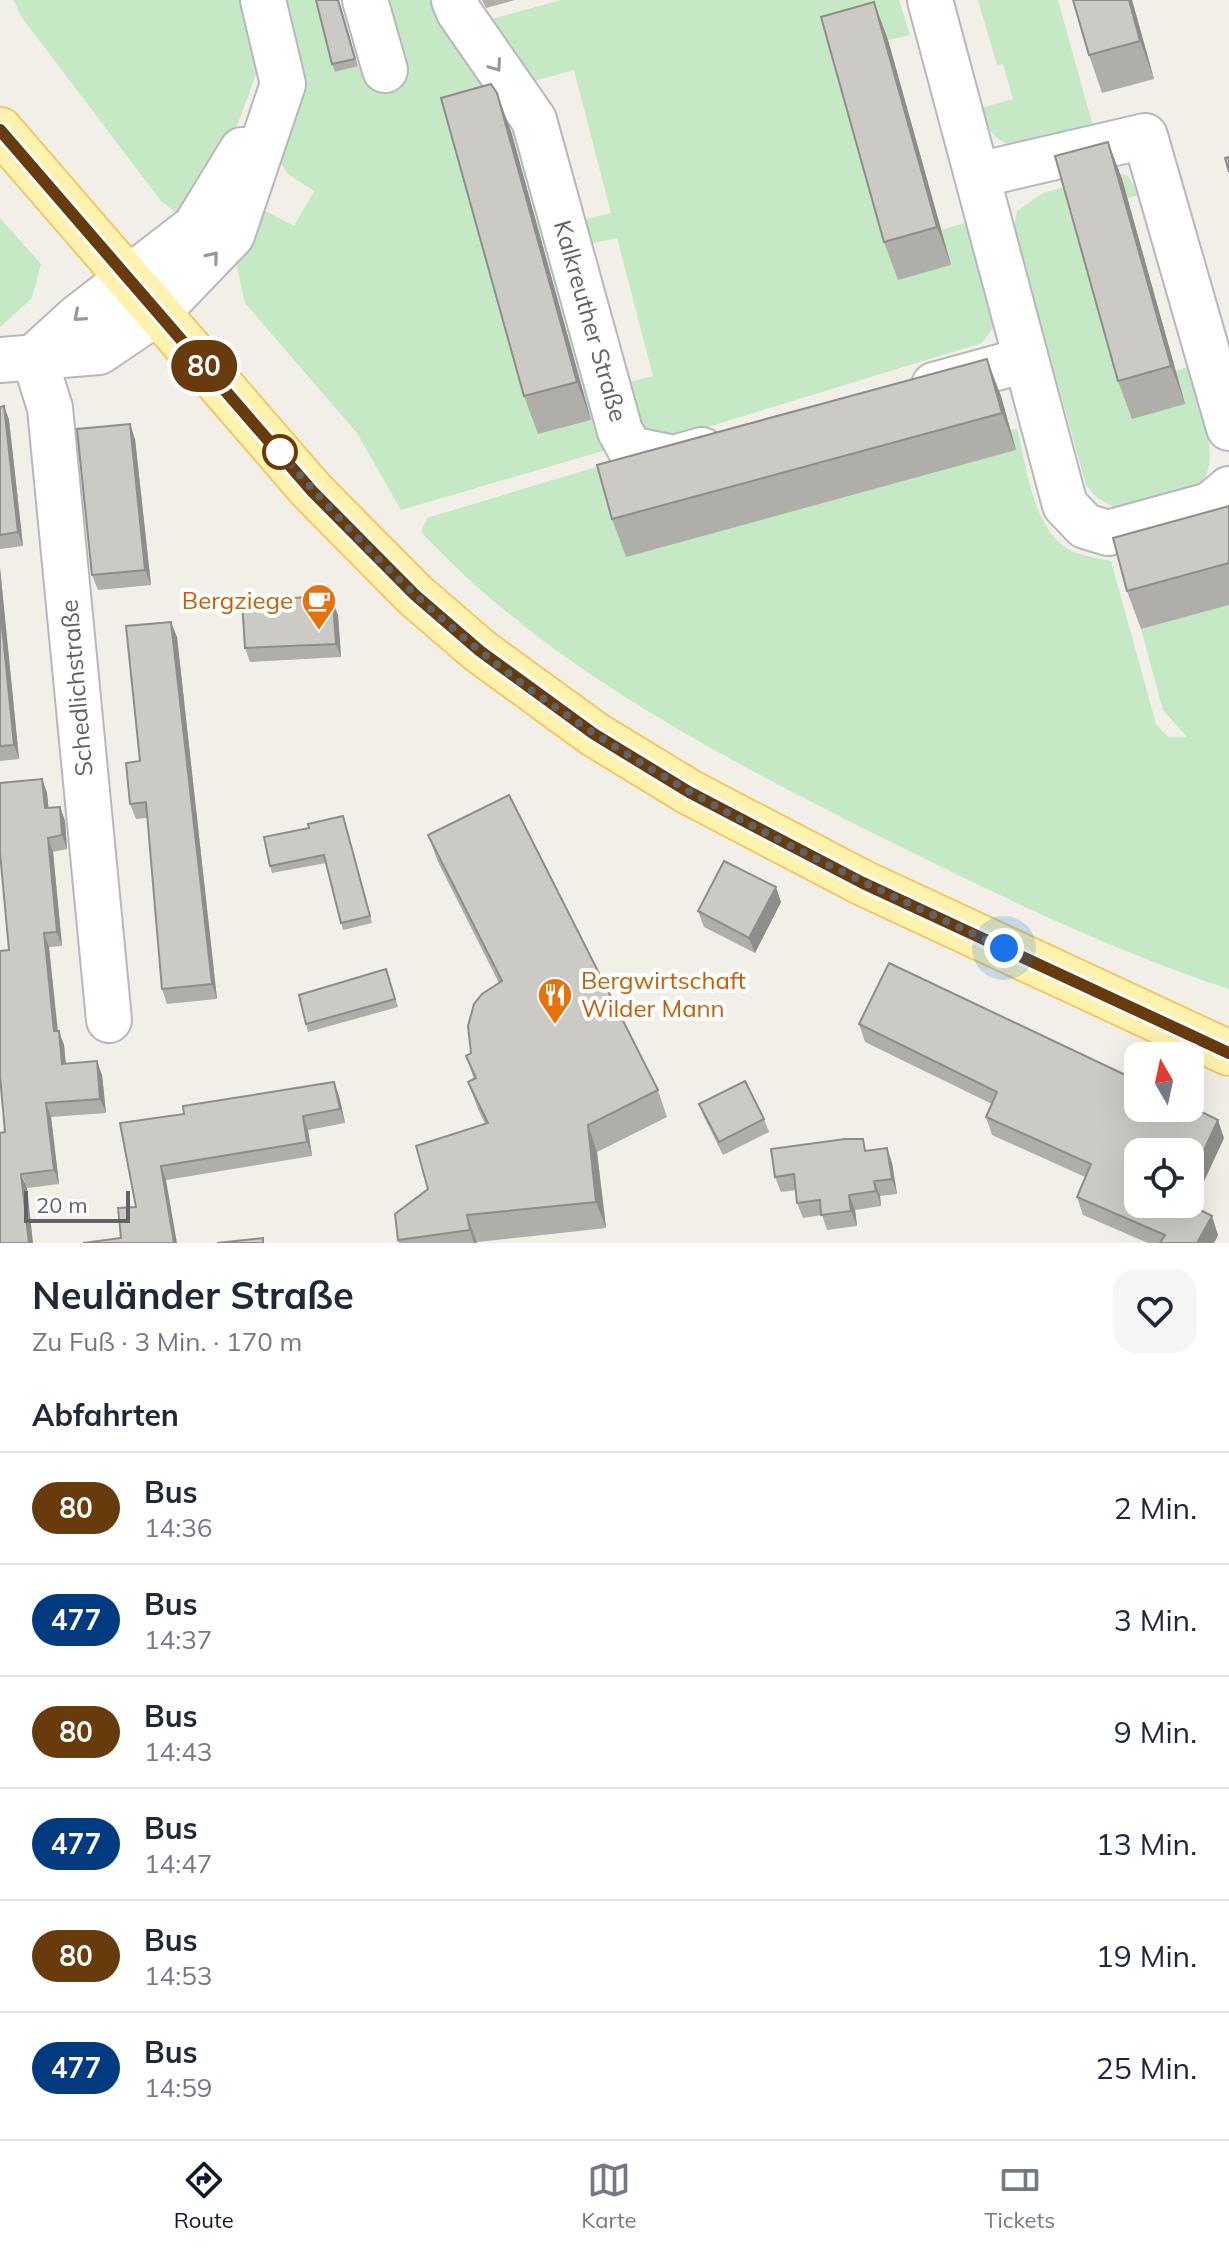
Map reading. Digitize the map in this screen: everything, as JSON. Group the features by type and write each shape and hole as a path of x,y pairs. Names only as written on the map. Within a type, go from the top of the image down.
{"main road":[{"path":"0,130 312,491 405,585 480,651 594,734 689,792 863,883 1229,1053"}],"street":[{"path":"17,358 99,352 158,312 205,268 232,235 283,84 271,47 263,0"},
{"path":"365,0 385,70"},
{"name":"Kalkreuther Straße","path":"454,0 465,21 534,120 620,431 630,449 674,458 735,441"},
{"path":"930,0 1065,505 1085,526 1108,533 1210,505 1229,489"},
{"path":"17,358 195,227 283,84"},
{"path":"978,175 1145,136 1229,428"},
{"name":"Schedlichstraße","path":"17,358 50,408 109,1020"},
{"path":"903,394 1025,360"}],"green space":[{"path":"14,0 247,0 259,66 224,161 182,217 161,201 20,15"},
{"path":"284,0 317,0 335,72 362,65 373,0 447,0 533,142 517,148 508,121 455,136 539,434 591,420 583,390 599,386 616,447 401,510 357,433 245,303 236,263 264,210 294,226 314,191 289,175 280,162"},
{"path":"561,0 899,0 910,35 888,40 898,279 951,265 941,230 968,222 994,326 982,343 675,437 639,429 614,386 653,376 617,238 581,246 575,222 611,213 574,70 516,86 474,24"},
{"path":"978,0 1058,0 1094,130 1027,146 1012,145 999,139 988,127 981,108 1013,99 1003,64 997,65"},
{"path":"1114,172 1128,176 1139,195 1127,198 1122,180 1175,371 1188,367 1209,446 1206,475 1198,485 1115,508 1096,497 1086,485 1014,228 1017,211 1043,193"},
{"path":"0,218 41,264 32,298 0,327"},
{"path":"1017,429 1033,495 1046,526 1068,549 1111,561 1156,724 1168,737 1187,737 1163,710 1141,629 1229,605 1229,989 1139,956 1008,899 756,773 636,704 578,666 470,580 421,532 427,518 619,460"}],"building":[{"path":"316,0 338,0 355,59 332,64"},
{"path":"1073,0 1129,0 1140,41 1089,55"},
{"path":"874,2 937,227 884,242 821,17"},
{"path":"491,84 497,93 577,382 524,396 441,98"},
{"path":"1108,142 1171,366 1118,381 1055,156"},
{"path":"987,359 1002,413 612,519 597,465"},
{"path":"4,406 18,532 0,535 0,407"},
{"path":"130,424 145,570 92,575 77,429"},
{"path":"1229,506 1229,563 1127,591 1113,538"},
{"path":"326,596 326,602 333,602 336,644 245,648 242,601"},
{"path":"0,606 14,745 0,746"},
{"path":"171,622 212,984 162,989 146,802 130,804 126,763 140,761 126,626"},
{"path":"42,779 45,808 60,807 62,835 48,838 57,932 44,933 54,1031 59,1031 62,1064 97,1061 100,1099 46,1103 54,1170 21,1174 29,1243 0,1243 0,1133 5,1132 0,1076 0,951 9,950 0,853 0,783"},
{"name":"Bergwirtschaft Wilder Mann","path":"509,795 658,1090 588,1125 596,1202 467,1215 470,1230 398,1240 395,1214 428,1189 416,1146 488,1123 468,1082 476,1078 466,1056 471,1053 468,1026 474,1004 482,994 502,981 428,835"},
{"path":"343,816 370,916 341,923 324,855 270,866 264,837 309,828 308,824"},
{"path":"724,861 776,887 749,938 698,911"},
{"path":"889,963 1124,1074 1124,1122 1204,1122 1204,1113 1218,1120 1204,1150 1204,1138 1124,1138 1124,1217 1077,1197 1091,1164 986,1117 997,1092 859,1024"},
{"path":"386,969 395,999 306,1024 299,995"},
{"path":"745,1081 764,1119 719,1142 699,1104"},
{"path":"334,1082 340,1109 303,1116 307,1142 161,1166 174,1243 83,1243 121,1238 118,1208 136,1207 120,1123 184,1114 183,1106"},
{"path":"863,1139 865,1151 887,1148 892,1179 874,1181 876,1191 849,1195 851,1211 821,1215 820,1200 797,1203 794,1174 775,1177 771,1149"},
{"path":"1204,1212 1212,1216 1197,1243 1160,1243 1165,1235 1126,1218 1204,1218"},
{"path":"263,1238 263,1243 217,1243"}],"bus line":[{"name":"80","path":"0,130 312,491 415,595 480,651 594,734 689,792 863,883 1229,1053"}],"place":[{"name":"Bergziege","path":"319,632"},
{"name":"Bergwirtschaft Wilder Mann","path":"555,1026"}],"route":[{"path":"280,452 271,442 312,491 415,595 480,651 594,734 689,792 863,883 1004,948"}]}
